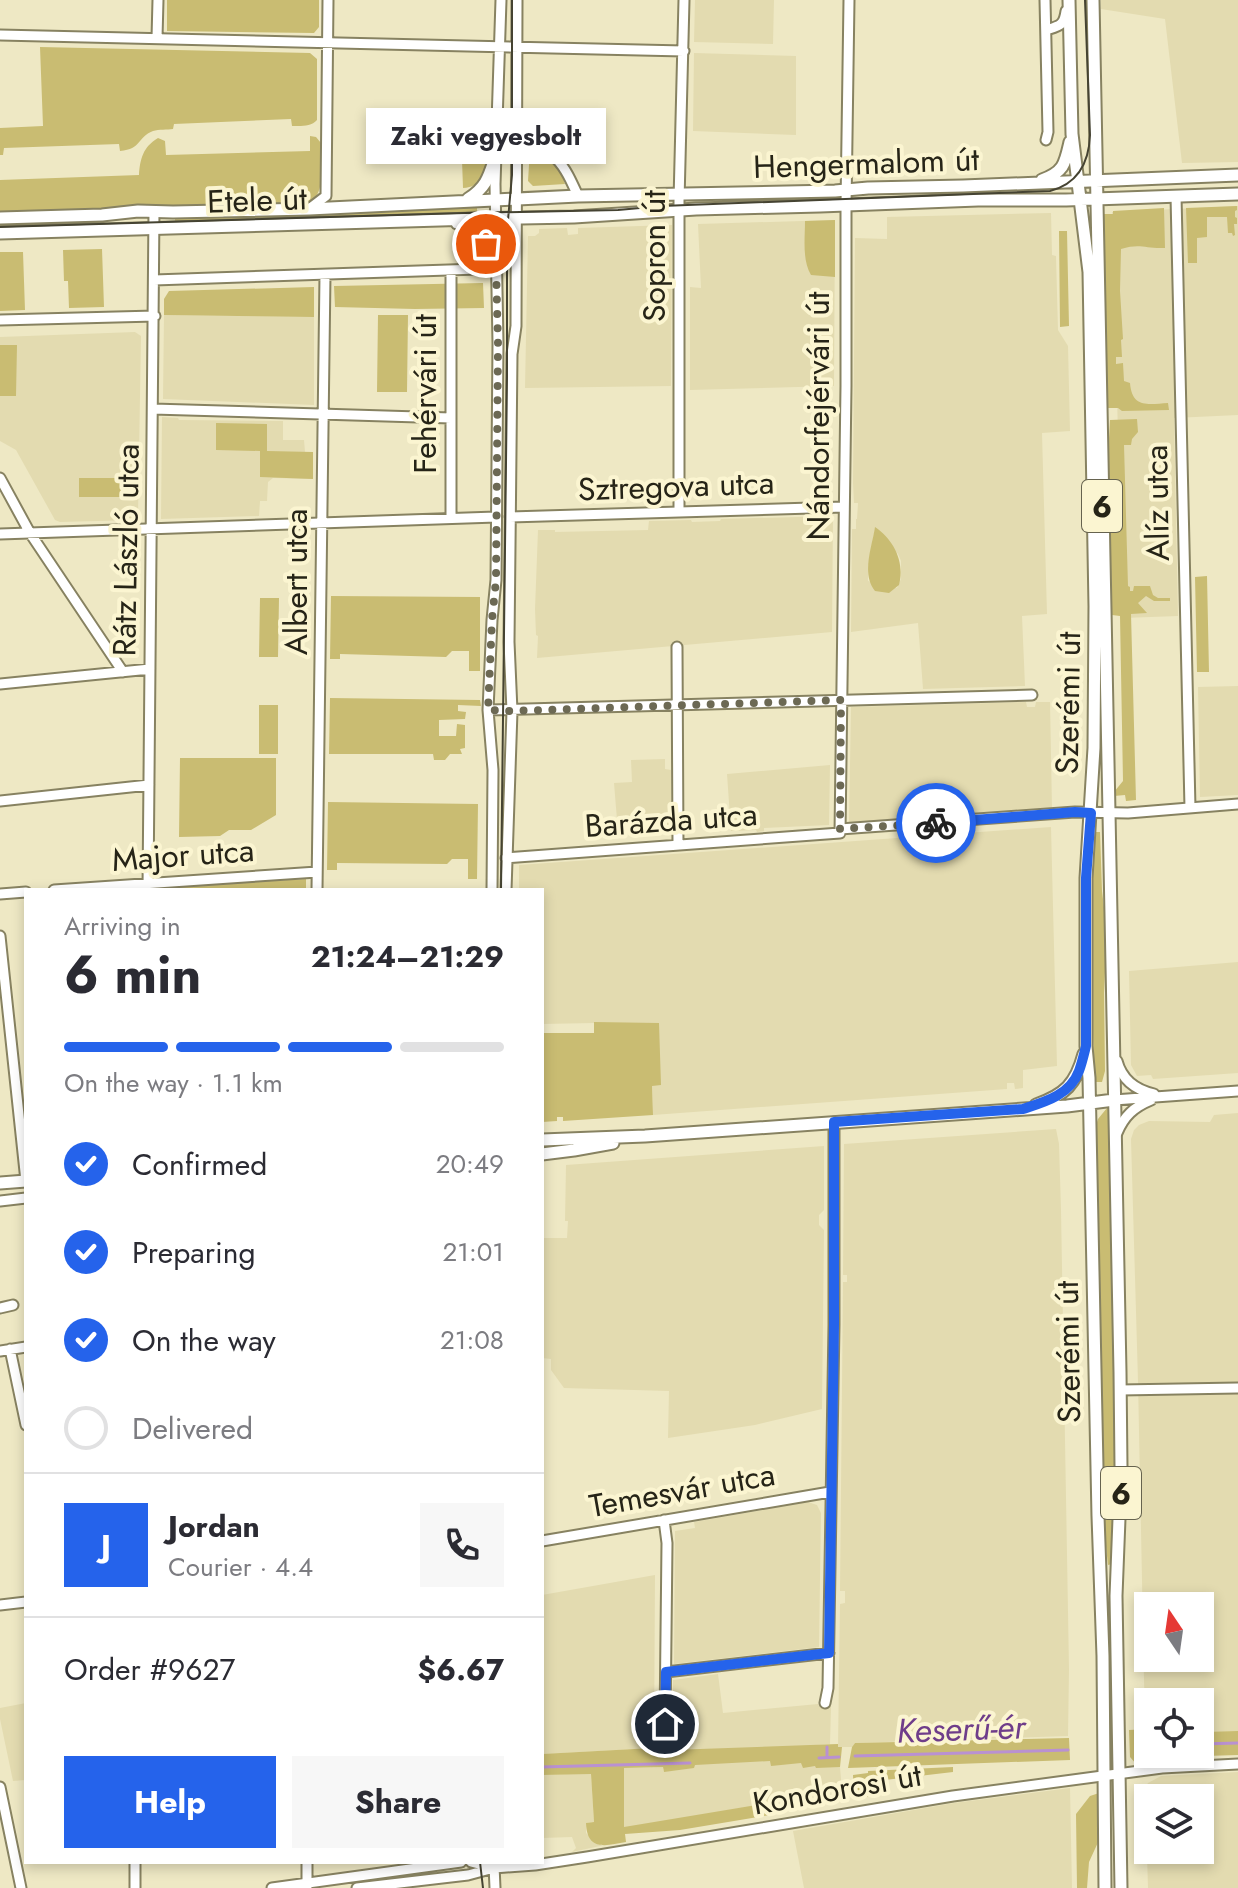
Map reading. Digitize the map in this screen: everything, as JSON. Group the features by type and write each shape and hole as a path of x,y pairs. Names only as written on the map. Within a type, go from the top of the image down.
{"main road":[{"name":"Szerémi út","path":"1069,0 1072,134 1089,272 1095,606 1094,748 1086,878 1086,1046 1105,1888"},
{"name":"Szerémi út","path":"1093,0 1120,1390 1121,1492 1116,1596 1121,1888"},
{"path":"1032,183 1055,175 1061,169 1072,134"},
{"path":"464,202 477,194 487,182 496,155"},
{"name":"Hengermalom út","path":"495,199 1234,176"},
{"path":"1234,176 1234,194"},
{"name":"Hengermalom út","path":"517,219 680,209 1234,194"},
{"name":"Etele út","path":"0,218 154,211 309,209 495,199"},
{"name":"Etele út","path":"0,233 517,219"},
{"path":"445,220 468,226 480,234 496,267"},
{"path":"1023,1109 1068,1089 1078,1074 1086,1046"},
{"path":"544,1140 645,1136 1114,1100"},
{"path":"544,1154 645,1136"},
{"path":"0,1183 24,1181"}],"street":[{"path":"157,38 158,0"},
{"path":"326,196 328,0"},
{"path":"492,888 493,770 488,710 496,580 498,343 495,199 501,0"},
{"path":"506,888 512,711 509,642 512,354 516,326 517,0"},
{"name":"Sopron út","path":"679,511 684,0"},
{"name":"Nándorfejérvári út","path":"840,831 849,0"},
{"path":"1045,0 1046,140"},
{"path":"1046,30 1065,20 1069,0"},
{"path":"1046,30 1063,33 1071,47"},
{"path":"0,35 684,51"},
{"path":"517,145 537,147 554,156 578,196"},
{"path":"326,196 346,207"},
{"path":"309,209 326,196"},
{"name":"Alíz utca","path":"1176,196 1190,808"},
{"name":"Rátz László utca","path":"148,886 154,211"},
{"path":"154,280 478,269"},
{"name":"Fehérvári út","path":"451,271 451,518"},
{"name":"Albert utca","path":"317,888 325,275"},
{"path":"0,320 155,316"},
{"path":"153,409 451,418"},
{"path":"0,478 30,533 123,672"},
{"name":"Sztregova utca","path":"510,517 844,507"},
{"path":"0,534 496,517"},
{"path":"677,647 678,845"},
{"path":"0,684 150,669"},
{"path":"488,710 1032,695"},
{"path":"0,801 149,785"},
{"name":"Barázda utca","path":"506,858 1075,812 1128,813 1238,804"},
{"name":"Major utca","path":"101,888 317,872"},
{"path":"0,894 24,892"},
{"path":"0,936 3,992 24,1165"},
{"path":"1114,1051 1127,1081 1148,1093 1166,1096"},
{"path":"1114,1100 1238,1091"},
{"path":"1115,1137 1134,1108 1166,1096"},
{"path":"825,1703 829,1653 834,1122"},
{"path":"0,1201 24,1198"},
{"path":"0,1308 13,1305"},
{"path":"5,1350 24,1418"},
{"path":"1120,1390 1238,1388"},
{"name":"Temesvár utca","path":"544,1541 830,1492"},
{"path":"664,1520 667,1543 665,1724"},
{"path":"0,1605 24,1602"},
{"path":"666,1672 829,1653"},
{"name":"Kondorosi út","path":"544,1864 927,1800 1176,1767 1238,1764"},
{"path":"0,1787 21,1888"},
{"path":"135,1864 135,1888"},
{"path":"307,1864 307,1886"},
{"path":"272,1888 307,1886 448,1864"},
{"name":"Kondorosi út","path":"357,1888 468,1875 494,1865 541,1864"},
{"path":"494,1865 495,1888"}],"shaded area":[{"path":"167,0 319,0 319,27 314,33 167,31"},
{"path":"695,0 774,0 773,44 694,42"},
{"path":"1101,0 1238,0 1238,162 1182,163 1165,19 1101,9"},
{"path":"40,47 310,53 317,59 317,120 299,126 292,126 291,119 174,124 173,129 155,130 127,150 120,151 119,144 4,148 3,155 0,155 0,128 43,126"},
{"path":"694,53 796,56 796,135 693,131"},
{"path":"310,136 321,143 322,168 321,185 315,199 309,204 0,216 0,180 139,175 143,154 158,138 165,141 166,155 310,151"},
{"path":"530,149 554,163 565,184 533,186 528,181"},
{"path":"430,150 486,151 486,164 480,181 463,188 462,160 458,155 430,156"},
{"path":"1237,206 1235,235 1228,233 1227,217 1207,217 1207,237 1197,238 1197,263 1188,263 1186,208"},
{"path":"1238,206 1238,415 1174,418 1178,616 1123,618 1112,212"},
{"path":"477,207 477,213 175,223 175,217"},
{"path":"1164,208 1165,248 1138,246 1121,249 1123,339 1122,357 1116,357 1116,364 1123,363 1124,381 1130,383 1138,401 1168,403 1169,410 1122,411 1105,408 1103,214"},
{"path":"1051,213 1052,255 1056,256 1058,330 1068,346 1070,431 1042,433 1047,614 1022,616 1025,686 923,689 918,623 851,632 852,529 856,529 858,503 854,503 853,483 855,238 887,239 887,217","holes":["875,528 898,554 901,579 897,588 868,581"]},
{"path":"835,220 834,386 690,390 690,287 701,288 698,224"},
{"path":"835,220 835,277 811,275 805,256 805,221"},
{"path":"672,225 671,386 525,388 528,236 535,236 539,229 567,228 568,235 578,234 578,228"},
{"path":"1059,231 1067,231 1069,326 1060,327"},
{"path":"102,249 104,307 69,308 63,250"},
{"path":"0,252 23,252 25,310 0,311"},
{"path":"483,283 484,308 335,307 334,286"},
{"path":"314,287 314,317 164,315 164,299 169,291"},
{"path":"164,315 314,317 314,405 163,399"},
{"path":"378,315 408,315 407,392 377,392"},
{"path":"135,332 141,336 138,516 135,520 55,520 16,450 0,441 0,337"},
{"path":"0,345 17,345 16,396 0,396"},
{"path":"162,417 179,420 283,421 283,440 304,440 305,452 313,452 313,479 273,478 268,482 267,501 260,501 259,516 161,519"},
{"path":"1137,419 1138,432 1131,445 1124,445 1128,586 1133,591 1134,586 1150,586 1153,595 1170,598 1170,601 1154,601 1146,596 1138,603 1147,613 1131,614 1136,800 1126,801 1125,795 1114,796 1123,781 1120,616 1112,615 1108,456 1110,420"},
{"path":"216,423 267,424 267,451 313,452 313,479 260,477 260,451 216,450"},
{"path":"79,478 121,478 121,497 79,497"},
{"path":"833,516 832,632 537,658 538,530 648,530 649,521"},
{"path":"875,527 888,538 899,560 899,585 889,593 875,591 869,577"},
{"path":"1207,576 1209,672 1197,672 1195,577"},
{"path":"331,596 480,597 480,671 469,671 469,651 452,651 446,657 340,654 340,659 330,659"},
{"path":"260,598 279,598 278,657 259,657"},
{"path":"1238,686 1238,795 1200,797 1198,687"},
{"path":"330,698 480,700 481,706 458,705 458,711 466,712 465,719 439,720 439,736 456,736 457,724 465,725 465,748 460,749 462,754 450,754 445,760 434,760 433,754 329,754"},
{"path":"1026,702 1027,707 1035,707 1036,702 1050,702 1052,809 849,823 851,707"},
{"path":"259,705 278,705 278,754 259,754"},
{"path":"180,758 276,758 276,815 251,830 229,830 220,836 179,837"},
{"path":"665,759 665,769 671,770 671,829 618,832 614,783 632,782 631,760"},
{"path":"830,765 829,825 764,828 764,831 757,832 731,831 727,774"},
{"path":"328,802 478,804 477,879 468,879 468,859 452,859 447,864 337,863 337,870 327,870"},
{"path":"1051,827 1057,1066 1023,1070 1023,1088 1015,1089 1014,1083 1007,1083 1007,1089 653,1115 652,1085 660,1085 595,1023 544,1024 544,888 519,888 519,865"},
{"path":"1094,832 1100,832 1107,932 1105,1071 1102,1082 1094,1082 1091,938"},
{"path":"306,879 306,888 157,887"},
{"path":"1238,962 1238,1073 1153,1079 1151,1075 1137,1076 1131,1065 1129,971"},
{"path":"594,1022 659,1023 661,1085 652,1086 653,1115 563,1121 563,1117 557,1117 557,1121 544,1122 544,1033 594,1033"},
{"path":"1110,1108 1116,1469 1112,1564 1108,1565 1102,1509 1094,1131 1098,1119"},
{"path":"1238,1113 1238,1731 1214,1732 1214,1688 1144,1688 1144,1672 1214,1672 1214,1592 1142,1592 1131,1139 1139,1125 1149,1121 1210,1122 1214,1115"},
{"path":"1056,1129 1061,1210 1068,1736 855,1743 852,1747 838,1747 840,1604 845,1603 845,1591 840,1591 843,1282 847,1282 847,1275 843,1275 844,1144"},
{"path":"824,1146 824,1210 819,1215 819,1225 824,1230 822,1409 755,1425 668,1438 669,1391 564,1388 551,1370 551,1359 544,1358 544,1238 567,1238 566,1165"},
{"path":"808,1502 817,1505 821,1513 819,1647 674,1664 675,1531 695,1528 694,1522"},
{"path":"655,1575 654,1748 544,1754 544,1595"},
{"path":"718,1674 723,1713 818,1704 831,1706 830,1744 816,1745 816,1767 840,1767 842,1791 623,1828 624,1768 663,1767 664,1772 671,1750 672,1725 679,1724 679,1717 674,1716 673,1709 673,1680"},
{"path":"24,1703 24,1780 13,1781 0,1708"},
{"path":"679,1724 672,1726 671,1750 838,1744 842,1747 840,1767 803,1768 801,1763 771,1766 770,1761 695,1765 694,1768 664,1772 663,1767 624,1768 624,1827 768,1803 770,1815 680,1830 625,1834 626,1842 611,1845 594,1842 587,1832 586,1823 594,1822 591,1774 544,1775 544,1754 653,1748 653,1738 670,1725"},
{"path":"1129,1730 1134,1730 1134,1762 1130,1757"},
{"path":"1238,1731 1238,1755 1214,1756 1214,1732"},
{"path":"1069,1738 1070,1760 848,1768 855,1743"},
{"path":"953,1767 953,1772 868,1782 868,1797 854,1798 853,1775 868,1771"},
{"path":"1238,1772 1238,1888 1148,1888 1147,1864 1214,1864 1214,1784 1148,1783 1161,1776"},
{"path":"591,1773 594,1822 586,1823 586,1833 602,1846 572,1852 576,1848 572,1837 544,1838 544,1775"},
{"path":"1070,1788 1072,1888 804,1888 793,1831 954,1803"},
{"path":"1099,1793 1100,1838 1089,1862 1087,1888 1077,1888 1076,1814 1090,1796"}],"waterway":[{"name":"Keserű-ér","path":"1214,1744 1238,1743"},
{"path":"827,1747 827,1757"},
{"name":"Keserű-ér","path":"855,1756 1068,1750"},
{"name":"Keserű-ér","path":"819,1758 839,1757"},
{"name":"Keserű-ér","path":"544,1767 690,1763"}],"tram line":[{"path":"501,888 512,0"},
{"path":"0,227 618,210 1050,191 1068,183 1080,171 1089,145 1085,0"},
{"path":"480,1864 483,1888"}],"way so far":[{"path":"486,244 496,267 498,343 496,580 488,710 841,700 840,829 936,823"}],"place":[{"name":"Zaki vegyesbolt","path":"486,244"}],"route":[{"path":"665,1724 666,1672 829,1653 834,1122 1023,1109 1068,1089 1080,1069 1086,1046 1086,878 1091,813 936,823"}]}
